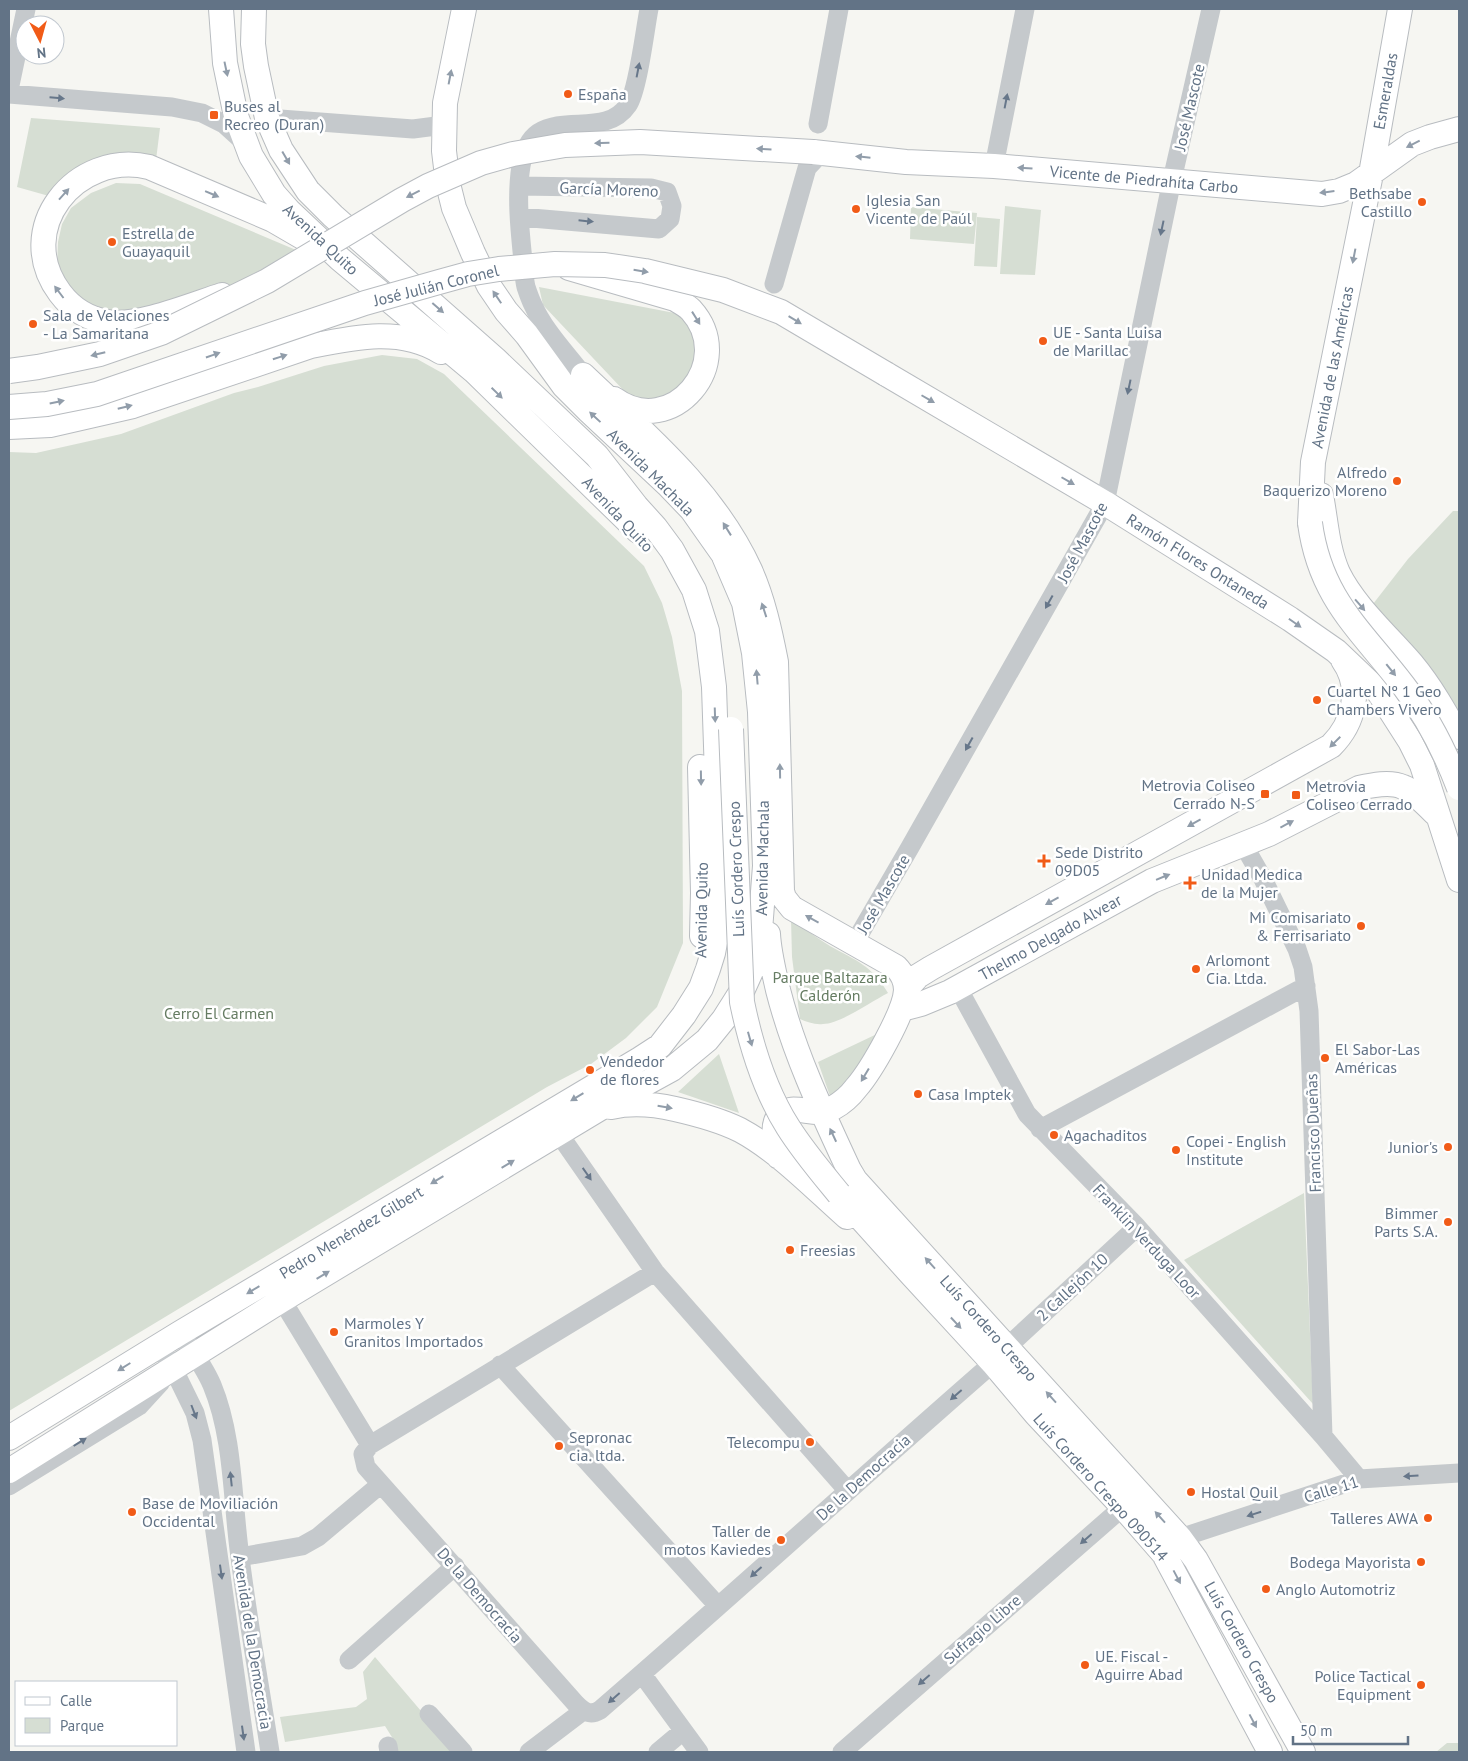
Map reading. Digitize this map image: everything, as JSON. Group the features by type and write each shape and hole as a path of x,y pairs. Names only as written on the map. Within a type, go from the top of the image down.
{"main road":[{"name":"Avenida Quito","path":"221,9 220,20 225,63 236,116 245,143 260,172 284,206 340,259 474,372 631,523 661,561 683,601 689,620 696,664 700,722 703,893 700,964 684,1016"},
{"name":"Avenida Quito","path":"254,9 253,44 267,118 281,150 308,191 333,216 495,359 597,456 636,506 656,527 694,590 702,612 712,656 721,892 713,953 701,988 684,1016"},
{"name":"Avenida Machala","path":"464,9 445,103 444,125 444,151 448,184 463,231 490,286 506,311 527,335 564,386 692,510 723,554 744,603 754,653 760,712 765,866 758,956 747,982 732,1008 707,1040 672,1069 600,1109"},
{"name":"Esmeraldas","path":"1371,174 1400,9"},
{"name":"Vicente de Piedrahíta Carbo","path":"817,152 906,162 994,166 1322,194 1339,191 1371,174 1412,144 1459,129"},
{"path":"9,371 70,361 130,345 161,333 267,281 402,200 472,167 513,154 565,145 640,142 817,152"},
{"path":"267,281 140,321 108,322 82,314 71,307 62,297 49,276 44,249 47,224 60,197 94,171 123,164 135,164 149,167 273,220 340,259"},
{"name":"Avenida de las Américas","path":"1371,174 1313,462 1310,523 1317,560 1330,589 1350,620 1403,685 1422,712 1450,765 1459,788"},
{"path":"527,335 617,401 645,411 661,409 683,399 693,390 701,377 706,362 706,347 698,320 689,308 675,299 555,264"},
{"name":"José Julián Coronel","path":"9,407 47,404 97,394 365,303 461,276 499,269 555,264 605,265 645,271 723,290 781,312 886,374"},
{"path":"9,428 50,425 133,406 312,346 363,336 401,337 418,342 433,347 474,372"},
{"name":"Ramón Flores Ontaneda","path":"886,374 1105,502 1290,619 1336,651 1378,691 1410,741 1422,764 1439,817"},
{"name":"Avenida Machala","path":"583,375 653,442 703,495 732,536 750,571 770,629 776,662 784,898 792,908 896,967 903,975 904,999"},
{"name":"Luís Cordero Crespo","path":"597,456 645,495 672,525 710,585 717,607 724,635 730,686 742,1002 750,1038 764,1079 788,1127 809,1157 839,1194 911,1274"},
{"path":"1313,462 1324,511 1330,554 1346,587 1414,667 1438,701 1459,738"},
{"name":"Thelmo Delgado Alvear","path":"1336,651 1347,666 1354,692 1354,705 1346,728 1331,746 931,968 918,976 904,999 932,1000 958,988 1152,881 1269,834 1359,788 1389,784 1403,786 1439,817"},
{"path":"1410,741 1424,752 1459,773"},
{"path":"1439,817 1459,879"},
{"path":"1459,860 1459,879"},
{"name":"Luís Cordero Crespo","path":"765,866 769,944 783,1011 822,1112 849,1170 999,1355 1180,1538 1196,1560 1303,1752"},
{"path":"779,1157 775,1123 779,1116 795,1109 822,1112 840,1104 858,1087 890,1033 904,999"},
{"name":"Pedro Menéndez Gilbert","path":"9,1438 180,1332 640,1059 660,1046 684,1016"},
{"path":"600,1109 636,1103 651,1104 698,1114 741,1131 779,1157 911,1274"},
{"name":"Pedro Menéndez Gilbert","path":"9,1471 282,1300 600,1109"},
{"name":"Luís Cordero Crespo 090514","path":"911,1274 999,1355 1036,1414 1164,1554 1270,1752"}],"street":[{"path":"9,90 26,9"},
{"path":"583,375 546,327 533,306 526,286 520,216 519,186 521,165 527,147 536,134 550,128 566,125 601,123 618,116 629,104 649,9"},
{"path":"818,124 838,9"},
{"path":"994,166 1025,9"},
{"name":"José Mascote","path":"854,942 910,849 1105,502 1172,180 1212,9"},
{"path":"9,94 172,107 202,114 224,124 245,143"},
{"path":"267,118 413,129 444,125"},
{"path":"774,284 807,168 817,152"},
{"name":"García Moreno","path":"519,186 650,188 667,192 672,206 670,219 659,229 520,216"},
{"path":"561,187 562,219"},
{"name":"Francisco Dueñas","path":"1243,844 1263,879 1297,949 1303,967 1306,986 1309,1011 1323,1436"},
{"path":"1040,1129 1306,986"},
{"name":"Franklin Verduga Loor","path":"958,988 1027,1114 1137,1227 1323,1436 1358,1479"},
{"path":"559,1134 655,1272 848,1490"},
{"name":"2 Callejón 10","path":"999,1355 1137,1227"},
{"path":"282,1300 370,1445 655,1272"},
{"name":"Avenida de la Democracia","path":"180,1332 211,1383 220,1409 226,1438 240,1557 270,1752"},
{"name":"Avenida de la Democracia","path":"159,1346 173,1368 195,1413 202,1440 246,1752"},
{"name":"De la Democracia","path":"370,1445 363,1454 366,1468 584,1711 592,1713 600,1710 642,1674 999,1355"},
{"path":"500,1365 718,1606"},
{"name":"Pedro Menéndez Gilbert","path":"9,1486 139,1406 173,1368"},
{"name":"Calle 11","path":"1180,1538 1358,1479 1459,1473"},
{"path":"240,1557 279,1551 302,1546 310,1542 381,1484"},
{"name":"Sufragio Libre","path":"842,1752 1123,1507"},
{"path":"349,1660 455,1566"},
{"path":"642,1674 698,1752"},
{"path":"529,1752 584,1711"},
{"path":"430,1714 462,1752"},
{"path":"658,1752 684,1732"}],"green space":[{"path":"31,118 160,128 156,160 56,198 17,187"},
{"path":"116,183 140,184 296,250 237,283 132,316 111,315 77,298 57,265 58,242 62,224 71,208 91,193"},
{"path":"1005,206 1041,210 1035,275 1000,274"},
{"path":"911,207 977,213 974,244 910,239"},
{"path":"977,217 1000,219 997,267 974,266"},
{"path":"539,287 685,315 700,337 687,389 641,404 626,393 543,305"},
{"name":"Cerro El Carmen","path":"382,355 417,359 444,374 644,566 662,603 672,637 682,691 683,943 657,1007 626,1038 591,1064 547,1087 9,1411 9,452 36,453 121,434 234,393 324,366"},
{"path":"1453,511 1459,511 1459,723 1373,604 1408,559"},
{"name":"Parque Baltazara Calderón","path":"791,919 825,943 863,965 876,976 888,993 847,1016 830,1023 817,1024 800,1019 792,957"},
{"path":"879,1033 854,1082 830,1096 818,1062"},
{"path":"719,1054 739,1113 678,1092"},
{"path":"1304,1193 1313,1404 1184,1260"},
{"path":"375,1657 456,1752 396,1752 395,1742 385,1726 285,1742 280,1717 356,1707 367,1699 363,1672"},
{"path":"1447,1743 1459,1743 1459,1752 1436,1752"}],"place":[{"name":"España","path":"568,94"},
{"name":"Buses al Recreo (Duran)","path":"214,115"},
{"name":"Bethsabe Castillo","path":"1422,202"},
{"name":"Iglesia San Vicente de Paúl","path":"856,209"},
{"name":"Estrella de Guayaquil","path":"112,242"},
{"name":"Sala de Velaciones - La Samaritana","path":"33,324"},
{"name":"UE - Santa Luisa de Marillac","path":"1043,341"},
{"name":"Alfredo Baquerizo Moreno","path":"1397,481"},
{"name":"Cuartel Nº 1 Geo Chambers Vivero","path":"1317,700"},
{"name":"Metrovia Coliseo Cerrado N-S","path":"1265,794"},
{"name":"Metrovia Coliseo Cerrado","path":"1296,795"},
{"name":"Sede Distrito 09D05","path":"1044,861"},
{"name":"Unidad Medica de la Mujer","path":"1190,883"},
{"name":"Mi Comisariato & Ferrisariato","path":"1361,926"},
{"name":"Arlomont Cia. Ltda.","path":"1196,969"},
{"name":"El Sabor-Las Américas","path":"1325,1058"},
{"name":"Vendedor de flores","path":"590,1070"},
{"name":"Casa Imptek","path":"918,1094"},
{"name":"Agachaditos","path":"1054,1135"},
{"name":"Junior's","path":"1448,1147"},
{"name":"Copei - English Institute","path":"1176,1150"},
{"name":"Bimmer Parts S.A.","path":"1448,1222"},
{"name":"Freesias","path":"790,1250"},
{"name":"Marmoles Y Granitos Importados","path":"334,1332"},
{"name":"Telecompu","path":"810,1442"},
{"name":"Sepronac cia. ltda.","path":"559,1446"},
{"name":"Hostal Quil","path":"1191,1492"},
{"name":"Base de Moviliación Occidental","path":"132,1512"},
{"name":"Talleres AWA","path":"1428,1518"},
{"name":"Taller de motos Kaviedes","path":"781,1540"},
{"name":"Bodega Mayorista","path":"1421,1562"},
{"name":"Anglo Automotriz","path":"1266,1589"},
{"name":"UE. Fiscal - Aguirre Abad","path":"1085,1665"},
{"name":"Police Tactical Equipment","path":"1421,1685"}]}
